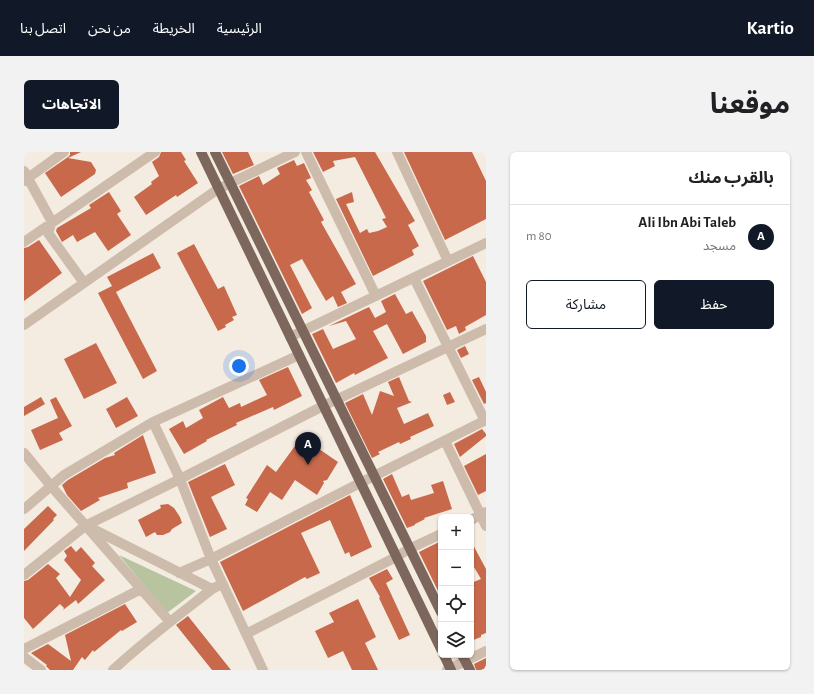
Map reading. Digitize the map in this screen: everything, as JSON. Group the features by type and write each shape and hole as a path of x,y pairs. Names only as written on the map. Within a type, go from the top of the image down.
{"main road":[{"path":"201,152 438,643"},
{"path":"215,152 438,606"},
{"path":"445,658 450,670"}],"street":[{"path":"52,222 25,177 64,152"},
{"path":"24,242 155,152"},
{"path":"24,325 218,189 295,152"},
{"path":"306,152 376,296"},
{"path":"397,152 448,261"},
{"path":"52,222 48,233 84,283"},
{"path":"290,337 486,243"},
{"path":"179,572 212,559 486,420 414,278"},
{"path":"24,575 85,526 336,399 486,329"},
{"path":"24,508 64,475 153,422 299,354"},
{"path":"153,422 180,479 223,584 263,670"},
{"path":"445,441 483,514 486,526"},
{"path":"24,453 85,526 170,622"},
{"path":"474,518 483,514"},
{"path":"85,526 212,589"},
{"path":"246,634 409,548 438,535"},
{"path":"113,670 212,589 223,584"},
{"path":"24,649 141,589"},
{"path":"450,670 486,650"},
{"path":"24,657 40,670"}],"green space":[{"path":"119,555 196,591 167,613"}],"building":[{"path":"70,152 81,152 68,158 91,162 96,170 95,174 61,197 45,173 68,157"},
{"path":"161,152 181,152 186,160 184,161 198,183 177,197 176,195 146,215 134,197 152,184 151,182 159,176 152,162 159,157"},
{"path":"222,152 248,152 254,165 233,174"},
{"path":"313,152 375,152 415,221 408,225 419,246 412,250 414,255 373,276 336,199 352,192 354,202 346,204 360,233 367,229 369,233 387,227 382,219 386,218 355,157 333,161 335,166 323,172"},
{"path":"404,152 472,152 486,181 486,219 445,240"},
{"path":"294,160 297,166 304,163 311,178 306,180 312,190 309,192 324,220 321,222 356,284 341,292 347,303 338,307 333,296 326,301 302,259 290,265 312,308 302,314 239,186 259,176 263,185 280,174 277,168"},
{"path":"109,192 121,211 117,214 131,235 108,251 95,232 77,242 73,235 62,242 56,231 57,228 91,208 89,205"},
{"path":"39,240 62,273 24,301 24,248"},
{"path":"194,244 218,289 224,286 237,315 232,317 234,320 225,325 226,327 218,331 177,253"},
{"path":"153,253 161,268 116,292 157,371 143,379 98,293 112,286 107,277"},
{"path":"473,256 486,282 486,315 465,327 466,330 459,334 456,326 447,330 423,281"},
{"path":"395,294 406,314 412,311 426,336 426,342 403,354 387,324 373,331 388,358 355,375 354,373 336,383 312,334 323,329 333,349 356,339 346,321 329,326 369,307 375,318 386,312 381,301"},
{"path":"96,343 117,383 84,399 64,359"},
{"path":"465,346 469,354 461,358 457,350"},
{"path":"288,367 302,396 274,410 273,407 236,423 237,425 206,440 207,441 184,454 169,429 183,421 186,428 203,418 199,410 223,397 229,408 240,403 241,407 267,395 259,380"},
{"path":"399,377 409,401 412,402 397,408 404,424 428,413 434,426 410,437 411,439 400,444 399,442 378,452 380,454 372,458 345,403 363,394 372,415 380,391 394,396 388,382"},
{"path":"479,377 486,392 486,403 484,404 472,380"},
{"path":"450,392 455,402 447,405 443,395"},
{"path":"41,397 45,404 24,416 24,407"},
{"path":"56,397 72,426 59,433 63,440 40,450 31,430 58,418 50,400"},
{"path":"127,397 138,416 116,428 106,409"},
{"path":"482,429 486,436 460,457 454,444"},
{"path":"143,435 156,473 127,483 128,488 98,498 100,500 81,511 67,495 62,485 105,458 115,455 114,453"},
{"path":"300,439 304,441 306,440 338,462 327,480 323,481 324,483 317,495 295,480 282,500 270,492 257,512 245,505 248,499 246,498 267,465 276,472"},
{"path":"486,454 486,491 478,495 464,466"},
{"path":"225,464 235,485 211,497 227,529 210,537 188,482"},
{"path":"392,474 402,497 409,494 411,500 434,493 431,485 443,481 452,509 424,518 425,519 415,525 407,528 383,479"},
{"path":"350,495 372,547 351,557 349,552 345,554 330,520 301,533 320,573 307,579 305,577 243,611 220,562"},
{"path":"168,504 174,508 182,523 170,532 163,535 157,535 155,532 146,537 138,520 161,508 160,505"},
{"path":"48,506 57,515 24,551 24,529"},
{"path":"438,542 438,591 419,552"},
{"path":"71,546 76,552 81,547 95,563 92,566 105,580 78,604 76,600 63,610 64,608 60,604 33,629 24,618 24,581 28,580 48,564 60,574 56,578 70,597 81,580 64,560 67,556 64,551"},
{"path":"474,547 486,569 486,633 474,640 474,582 481,579 474,567"},
{"path":"387,569 393,579 386,583 410,635 399,640 379,598 380,597 369,578"},
{"path":"358,599 376,637 365,643 378,670 352,670 343,651 328,658 315,631 334,622 329,613"},
{"path":"125,604 137,622 122,631 121,630 94,652 93,650 85,660 82,657 73,670 50,670 46,666 47,665 31,653 48,644 71,661 65,635"},
{"path":"188,616 231,670 212,670 176,625"},
{"path":"486,658 486,670 476,670 474,664"}],"place":[{"name":"Ali Ibn Abi Taleb","path":"308,465"}]}
